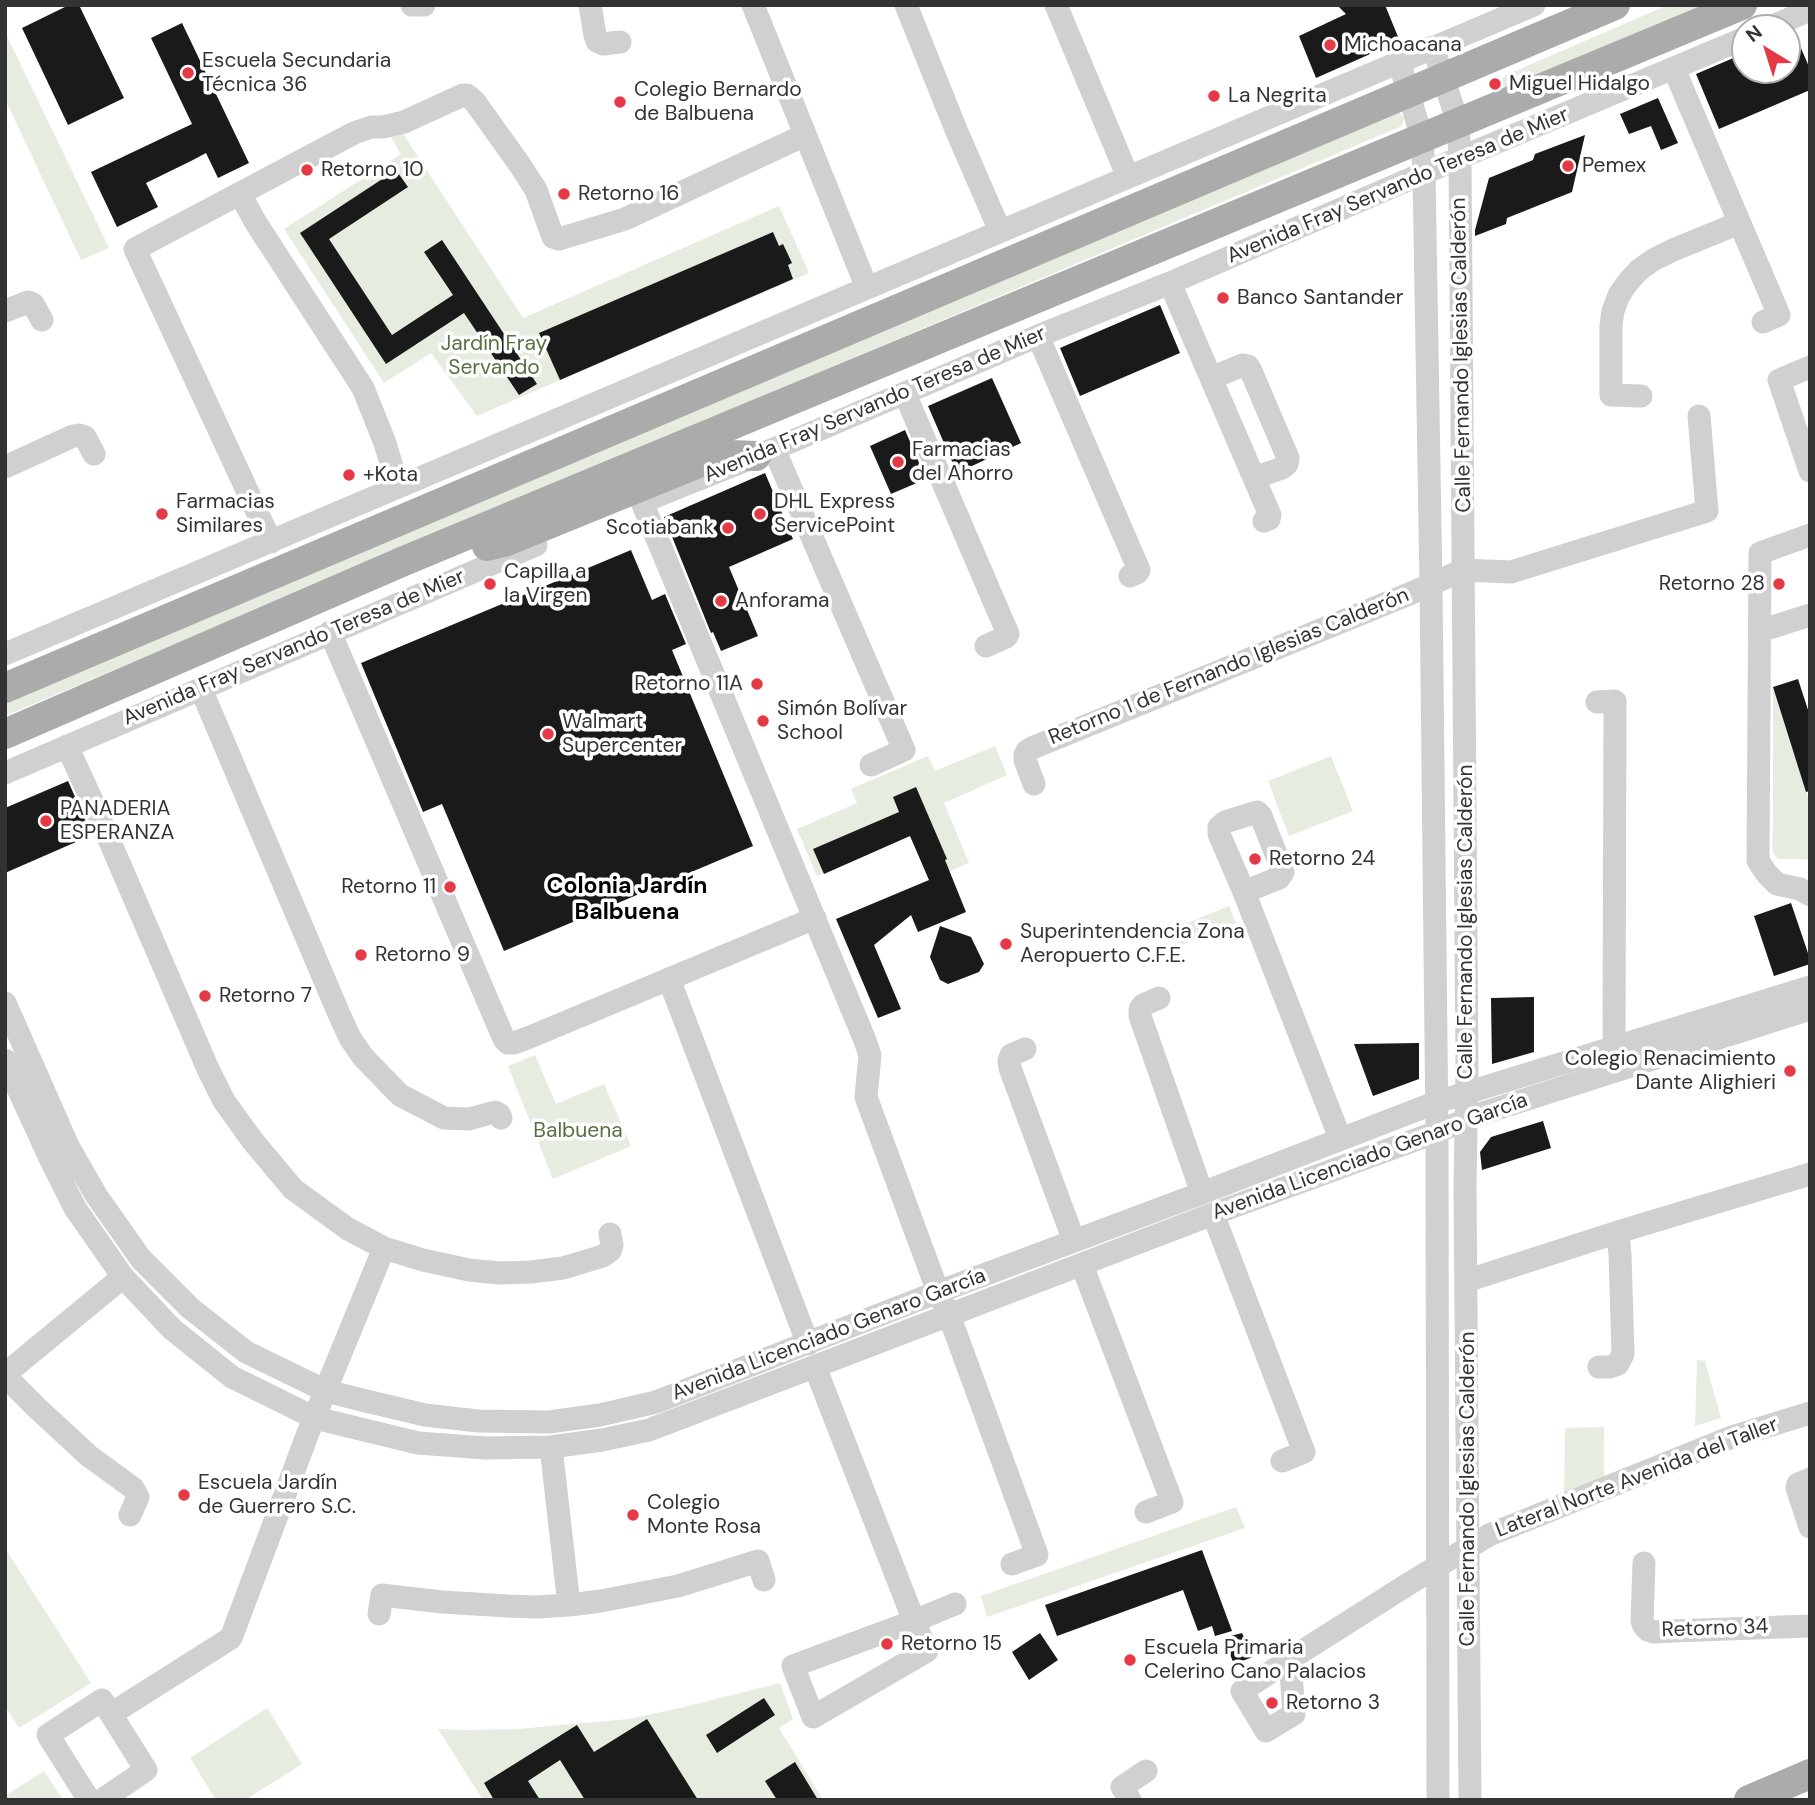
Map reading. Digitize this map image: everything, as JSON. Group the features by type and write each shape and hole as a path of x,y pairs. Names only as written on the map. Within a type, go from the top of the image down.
{"main road":[{"path":"5,688 1615,5"},
{"name":"Avenida Fray Servando Teresa de Mier","path":"5,734 404,561 1742,5"},
{"path":"404,561 504,542 713,457 765,453"},
{"path":"1757,1798 1810,1774"}],"street":[{"path":"412,5 424,5"},
{"path":"590,5 597,41 603,44 620,42"},
{"path":"753,5 867,288"},
{"path":"906,5 1000,231"},
{"path":"1056,5 1128,177"},
{"path":"5,654 1534,5"},
{"name":"Avenida Fray Servando Teresa de Mier","path":"5,773 330,632 619,510 765,453 1731,44"},
{"name":"Calle Fernando Iglesias Calderón","path":"1433,47 1458,123 1460,159 1469,1800"},
{"name":"Calle Fernando Iglesias Calderón","path":"1399,61 1422,138 1424,173 1437,1101 1438,1800"},
{"path":"1674,69 1779,315 1763,322"},
{"path":"271,542 135,249 354,133 371,127 404,122 463,95 475,102 536,190 553,237 559,239 625,219 805,135"},
{"path":"240,194 363,388 385,443 398,486"},
{"path":"1641,396 1611,395 1611,325 1619,295 1639,270 1653,260 1739,223"},
{"path":"1170,283 1270,516 1264,521"},
{"path":"5,311 28,302 37,309 42,320"},
{"path":"1038,336 1139,570 1130,576"},
{"path":"1211,378 1243,365 1248,366 1251,371 1288,458 1287,464 1282,468 1254,478"},
{"path":"1810,367 1779,380 1810,471"},
{"path":"905,394 1008,634 986,646"},
{"path":"1464,570 1511,572 1707,511 1699,416"},
{"path":"5,467 79,435 85,437 94,454"},
{"path":"765,453 904,750 871,765"},
{"path":"642,502 870,1055 866,1097 1037,1555 1012,1564"},
{"path":"1810,535 1760,554 1758,861 1777,884 1800,889 1810,895"},
{"name":"Retorno 1 de Fernando Iglesias Calderón","path":"1034,784 1024,755 1032,748 1464,570"},
{"path":"1760,632 1810,615"},
{"path":"330,632 504,1040 508,1043 514,1043 815,918"},
{"path":"201,689 339,1014 363,1057 400,1095 443,1118 469,1119 495,1112 501,1118"},
{"path":"1597,702 1615,701 1614,1047"},
{"path":"67,746 224,1101 293,1189 348,1229 384,1248 469,1270 500,1273 563,1268 603,1256 610,1251 610,1234"},
{"path":"1244,892 1340,1138"},
{"path":"669,979 808,1344"},
{"name":"Avenida Licenciado Genaro García","path":"5,1059 48,1156 75,1208 123,1277 172,1329 232,1377 315,1418 418,1443 486,1448 551,1447 649,1430 696,1413 1213,1214 1738,1021 1810,987"},
{"path":"1158,998 1143,1004 1140,1016 1202,1193"},
{"name":"Avenida Licenciado Genaro García","path":"5,1003 68,1146 96,1195 141,1259 190,1308 246,1352 326,1391 425,1415 478,1421 549,1422 600,1415 656,1402 1437,1101 1614,1047 1810,1009"},
{"path":"1025,1049 1012,1055 1010,1068 1074,1241"},
{"path":"31,1116 52,1107"},
{"path":"1466,1282 1618,1232 1810,1174"},
{"path":"1213,1214 1304,1452 1282,1461"},
{"path":"1599,1367 1618,1364 1623,1354 1618,1232"},
{"path":"111,1714 231,1638 315,1418 384,1248"},
{"path":"1082,1265 1172,1502 1146,1512"},
{"path":"123,1277 5,1376 89,1456 133,1488 138,1497 130,1515"},
{"path":"815,1367 914,1621 927,1651 813,1717 793,1666 914,1621 955,1604"},
{"path":"688,1390 696,1413"},
{"name":"Lateral Norte Avenida del Taller","path":"1290,1659 1489,1535 1731,1437 1810,1413"},
{"path":"551,1447 569,1605"},
{"path":"1810,1479 1798,1484 1797,1488 1810,1527"},
{"path":"379,1614 383,1595 508,1606 569,1605 678,1586 758,1561 764,1580"},
{"name":"Retorno 34","path":"1644,1563 1642,1621 1648,1630 1664,1632 1810,1626"},
{"path":"89,1800 48,1735 102,1700 146,1770 102,1800"},
{"path":"1130,1800 1122,1787 1146,1771"}],"green space":[{"path":"1668,5 1705,5 1503,87 1502,79 1506,75"},
{"path":"5,32 109,248 81,260 5,99"},
{"path":"1399,112 1404,118 1402,126 5,716 5,692"},
{"name":"Jardín Fray Servando","path":"398,126 523,318 779,206 809,273 477,416 431,353 384,383 284,229 401,154 388,132"},
{"path":"1773,687 1810,803 1810,861 1778,859 1773,853"},
{"path":"995,746 1007,775 944,803 969,863 929,880 910,836 817,876 797,829 857,803 851,789 928,756 935,771"},
{"path":"1331,756 1353,811 1289,836 1268,781"},
{"path":"1229,906 1236,923 1179,946 1173,929"},
{"name":"Balbuena","path":"535,1055 556,1104 604,1084 631,1146 553,1179 508,1066"},
{"path":"1697,1360 1705,1361 1721,1418 1695,1426"},
{"path":"1604,1427 1604,1481 1564,1496 1565,1428"},
{"path":"1236,1507 1245,1528 987,1617 981,1596"},
{"path":"5,1548 91,1683 19,1728 5,1706"},
{"path":"780,1683 793,1719 779,1728 823,1800 483,1800 438,1729 518,1729 628,1719"},
{"path":"267,1708 302,1764 245,1800 216,1800 190,1758"},
{"path":"44,1771 63,1800 5,1800 5,1796"}],"building":[{"path":"69,5 79,5 124,98 68,125 22,28"},
{"path":"1337,5 1385,5 1401,44 1389,49 1386,47 1316,78 1299,36 1346,14"},
{"path":"182,23 249,163 218,178 206,153 146,183 158,207 117,227 91,172 192,124 151,38"},
{"path":"1801,48 1810,69 1810,90 1719,129 1696,74 1731,59 1731,84 1801,84"},
{"path":"1658,98 1678,143 1661,150 1651,126 1629,134 1620,114"},
{"path":"1585,135 1572,192 1507,218 1506,224 1475,236 1489,178 1533,160 1535,154"},
{"path":"396,170 408,187 329,239 392,335 453,295 424,252 442,240 537,384 519,395 464,313 386,364 300,233"},
{"path":"773,232 779,246 783,244 792,263 788,265 793,279 560,380 539,333"},
{"path":"1160,305 1180,353 1080,396 1060,348"},
{"path":"992,378 1021,443 957,473 928,406"},
{"name":"Farmacias del Ahorro","path":"905,430 926,479 891,494 870,446"},
{"path":"765,473 793,539 729,567 758,636 721,651 713,632 711,633 664,517"},
{"name":"Walmart Supercenter","path":"631,550 652,600 665,594 686,644 672,650 753,846 504,951 442,804 423,812 361,663"},
{"path":"1798,679 1810,716 1810,791 1806,792 1773,687"},
{"name":"PANADERIA ESPERANZA","path":"68,781 92,835 5,873 5,808"},
{"path":"916,787 966,912 918,932 911,915 874,945 901,1009 878,1018 836,919 929,880 910,836 824,874 813,849 899,812 893,797"},
{"path":"1791,903 1810,964 1774,976 1754,916"},
{"path":"940,926 971,937 984,964 979,972 948,984 940,980 930,957"},
{"path":"1534,997 1534,1052 1492,1064 1491,998"},
{"path":"1419,1043 1419,1079 1373,1096 1354,1044"},
{"path":"1543,1121 1551,1148 1482,1170 1480,1152 1491,1137"},
{"path":"1202,1550 1232,1631 1215,1636 1212,1626 1198,1631 1183,1590 1057,1636 1045,1605"},
{"path":"1040,1633 1058,1660 1029,1680 1012,1652"},
{"path":"1242,1633 1253,1657 1234,1664 1223,1638"},
{"path":"764,1698 775,1715 717,1753 706,1735"},
{"path":"647,1719 698,1800 585,1800 560,1760 528,1781 540,1800 494,1800 484,1783 577,1725 594,1752"},
{"path":"795,1762 818,1800 777,1800 765,1781"}],"place":[{"name":"Michoacana","path":"1330,45"},
{"name":"Escuela Secundaria Técnica 36","path":"188,73"},
{"name":"Miguel Hidalgo","path":"1495,84"},
{"name":"La Negrita","path":"1214,96"},
{"name":"Colegio Bernardo de Balbuena","path":"620,102"},
{"name":"Pemex","path":"1568,166"},
{"name":"Retorno 10","path":"307,170"},
{"name":"Retorno 16","path":"564,194"},
{"name":"Banco Santander","path":"1223,298"},
{"name":"Farmacias del Ahorro","path":"898,462"},
{"name":"+Kota","path":"349,475"},
{"name":"Farmacias Similares","path":"162,514"},
{"name":"DHL Express ServicePoint","path":"760,514"},
{"name":"Scotiabank","path":"728,528"},
{"name":"Capilla a la Virgen","path":"490,584"},
{"name":"Retorno 28","path":"1779,584"},
{"name":"Anforama","path":"721,601"},
{"name":"Retorno 11A","path":"757,684"},
{"name":"Simón Bolívar School","path":"763,721"},
{"name":"Walmart Supercenter","path":"548,734"},
{"name":"PANADERIA ESPERANZA","path":"46,821"},
{"name":"Retorno 24","path":"1255,859"},
{"name":"Retorno 11","path":"450,887"},
{"name":"Superintendencia Zona Aeropuerto C.F.E.","path":"1006,944"},
{"name":"Retorno 9","path":"361,955"},
{"name":"Retorno 7","path":"205,996"},
{"name":"Colegio Renacimiento Dante Alighieri","path":"1790,1071"},
{"name":"Escuela Jardín de Guerrero S.C.","path":"184,1495"},
{"name":"Colegio Monte Rosa","path":"633,1515"},
{"name":"Retorno 15","path":"887,1644"},
{"name":"Escuela Primaria Celerino Cano Palacios","path":"1130,1660"},
{"name":"Retorno 3","path":"1272,1703"}],"district":[{"name":"Colonia Jardín Balbuena","path":"627,900"}]}
